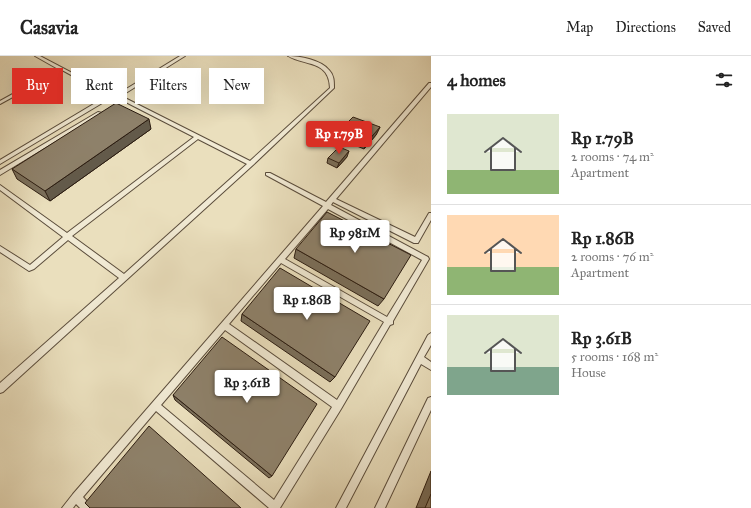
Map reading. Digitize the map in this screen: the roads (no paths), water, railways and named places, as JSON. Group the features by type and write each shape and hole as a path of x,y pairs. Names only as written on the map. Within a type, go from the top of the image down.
{"lane":[{"path":"37,56 59,68"},
{"path":"127,89 183,56"},
{"path":"0,389 251,164 332,88 331,77 328,72 316,65 290,56"},
{"path":"67,508 431,84"},
{"path":"0,103 12,96"},
{"path":"127,101 251,164"},
{"path":"0,162 100,104"},
{"path":"0,173 104,111"},
{"path":"0,250 30,268 68,236 198,137"},
{"path":"155,405 275,507 390,322 426,259 268,174"},
{"path":"0,186 124,278"},
{"path":"332,200 416,241 431,215"},
{"path":"280,259 390,322"},
{"path":"224,325 338,406"},
{"path":"340,508 431,336"},
{"path":"420,359 431,366"},
{"path":"380,508 431,401"},
{"path":"76,497 87,508"}]}
